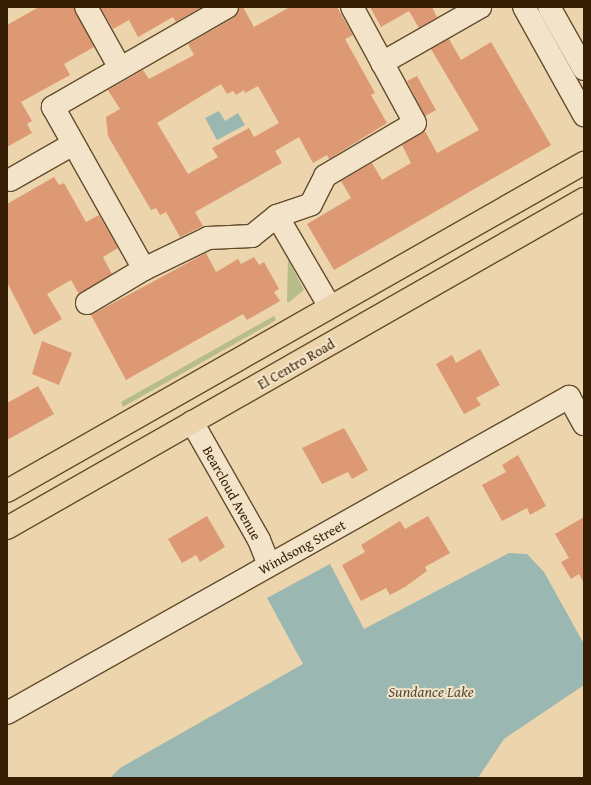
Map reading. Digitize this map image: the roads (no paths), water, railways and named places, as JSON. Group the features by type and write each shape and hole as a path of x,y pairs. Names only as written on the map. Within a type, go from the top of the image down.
{"main road":[{"path":"7,491 584,163"},
{"name":"El Centro Road","path":"7,528 584,199"}],"street":[{"path":"86,7 120,68"},
{"path":"144,269 53,107 226,7"},
{"path":"87,303 144,269 208,238 252,236 277,216 311,204 325,176 415,123 352,7"},
{"path":"382,63 480,7"},
{"path":"524,7 584,115"},
{"path":"549,7 584,69"},
{"path":"10,180 74,144"},
{"path":"277,216 330,307"},
{"name":"Windsong Street","path":"7,713 569,396 584,424"},
{"name":"Bearcloud Avenue","path":"192,422 259,540 269,565"}],"water":[{"path":"219,111 225,121 238,113 245,125 217,140 205,118"},
{"name":"Sundance Lake","path":"509,553 527,554 544,572 584,644 584,685 504,739 478,778 110,778 120,768 303,664 267,598 330,564 364,629"}]}
